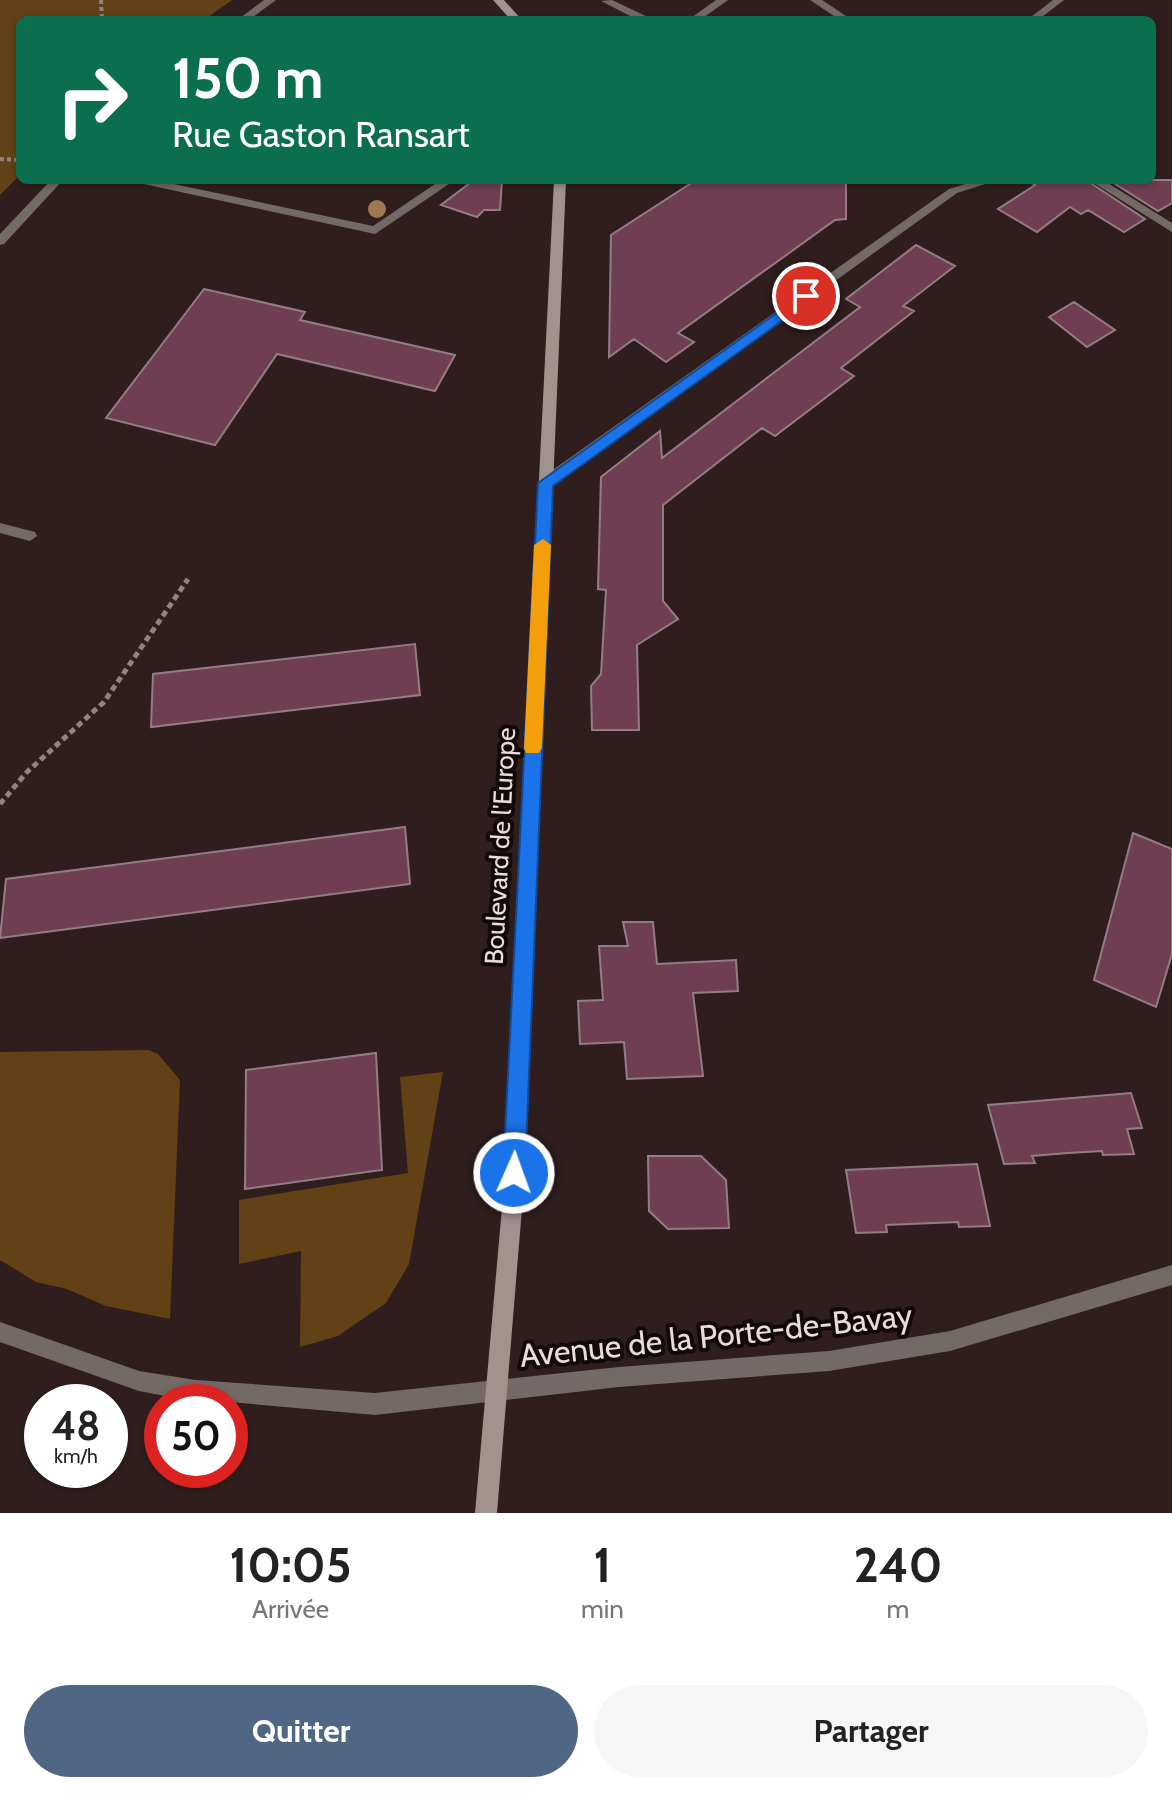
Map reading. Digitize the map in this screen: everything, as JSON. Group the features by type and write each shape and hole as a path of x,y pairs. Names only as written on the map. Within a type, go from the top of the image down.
{"main road":[{"path":"498,0 513,16"},
{"name":"Boulevard de l'Europe","path":"486,1513 513,1196 560,184"}],"street":[{"path":"248,16 271,0"},
{"path":"699,16 723,0"},
{"path":"815,0 841,16"},
{"path":"1037,16 1059,0"},
{"path":"606,1 638,16"},
{"path":"0,241 53,184"},
{"path":"158,184 375,230 443,184"},
{"path":"545,483 953,191 978,184"},
{"path":"1101,184 1172,228"},
{"path":"0,528 30,536"},
{"name":"Avenue de la Porte-de-Bavay","path":"0,1332 139,1381 196,1391 375,1404 619,1377 829,1361 935,1344 1172,1275"}],"path":[{"path":"0,804 27,772 104,702 188,579"}],"shaded area":[{"path":"0,0 232,0 210,16 16,16 16,179 0,195"},
{"path":"148,1050 158,1054 180,1080 170,1319 106,1306 67,1289 36,1282 0,1260 0,1052"},
{"path":"443,1072 409,1264 386,1303 338,1336 300,1347 301,1251 239,1264 239,1200 408,1173 400,1077"}],"building":[{"path":"1156,180 1172,180 1172,203 1158,211 1115,184 1156,184"},
{"path":"469,184 502,184 500,210 484,210 477,217 441,205"},
{"path":"690,184 846,184 846,219 835,220 678,333 694,342 666,362 634,339 609,357 611,235"},
{"path":"1092,184 1145,219 1124,232 1088,210 1081,214 1070,207 1037,232 998,209 1035,185"},
{"path":"916,245 955,266 903,306 914,311 841,368 854,376 775,436 762,428 663,505 663,601 678,619 637,645 639,730 592,730 591,686 601,674 606,590 598,589 601,477 660,431 662,458 860,307 846,299"},
{"path":"204,289 305,312 300,320 455,355 435,391 277,354 215,445 106,418"},
{"path":"1074,302 1115,330 1087,347 1049,317"},
{"path":"415,644 420,695 151,727 153,674"},
{"path":"405,827 410,884 0,938 6,879"},
{"path":"1133,833 1172,849 1172,954 1156,1007 1094,980"},
{"path":"623,922 653,922 657,964 736,960 738,991 693,993 703,1076 627,1079 624,1042 580,1044 578,1001 603,1000 599,946 628,946"},
{"path":"376,1053 382,1170 245,1189 246,1070"},
{"path":"1131,1093 1142,1128 1127,1129 1134,1154 1103,1155 1102,1151 1068,1153 1032,1156 1035,1163 1004,1164 988,1105"},
{"path":"648,1156 701,1156 726,1180 729,1228 668,1229 649,1211"},
{"path":"977,1164 990,1226 959,1227 958,1222 886,1225 887,1232 856,1233 846,1170"}],"slow traffic":[{"path":"533,748 543,545"}],"route":[{"path":"514,1173 545,483 806,296"}]}
